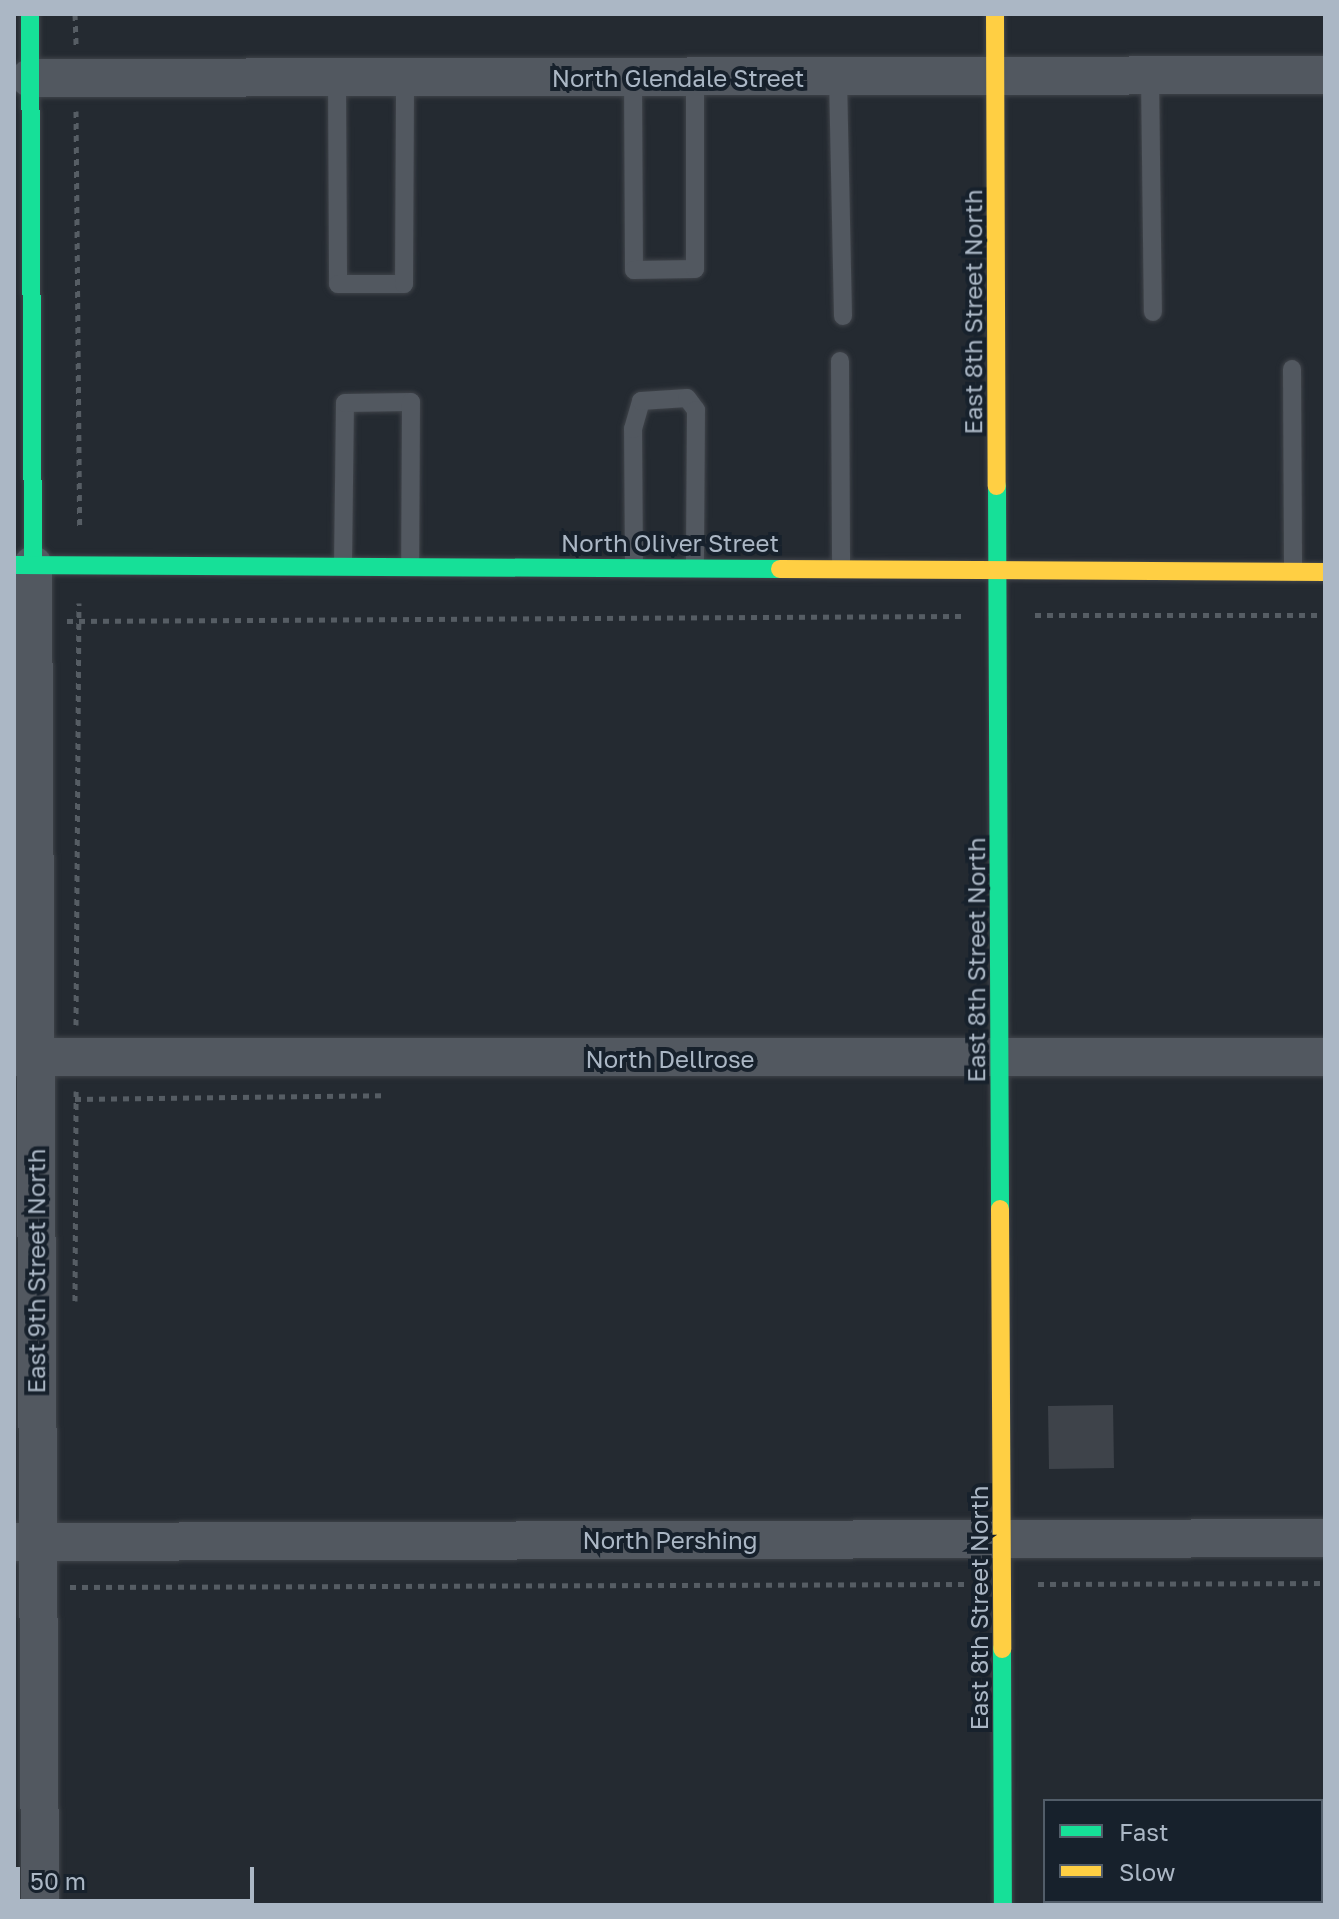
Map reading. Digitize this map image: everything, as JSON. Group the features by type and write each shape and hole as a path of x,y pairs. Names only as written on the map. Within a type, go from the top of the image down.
{"street":[{"name":"East 9th Street North","path":"30,14 23,565 33,621 24,807 24,1057 42,1542 56,1587 40,1905"},
{"name":"East 8th Street North","path":"995,14 1003,1905"},
{"name":"North Glendale Street","path":"30,78 1325,75"},
{"name":"North Oliver Street","path":"23,565 1325,572"},
{"name":"North Dellrose","path":"24,1057 1000,1060 1325,1057"},
{"name":"North Pershing","path":"42,1542 1325,1538"}],"lane":[{"path":"1150,76 1153,312"},
{"path":"838,77 843,316"},
{"path":"633,78 634,270 695,269 695,78"},
{"path":"337,79 338,284 404,284 405,79"},
{"path":"840,361 841,568"},
{"path":"1292,369 1293,572"},
{"path":"634,567 633,429 641,401 687,398 696,410 695,567"},
{"path":"343,566 345,403 411,402 410,566"}],"path":[{"path":"75,14 80,565 75,1310"},
{"path":"33,621 1325,615"},
{"path":"42,1542 56,1587 75,1603"},
{"path":"56,1587 1325,1583"}],"building":[{"path":"1113,1405 1114,1468 1049,1469 1048,1406"}],"traffic: fast":[{"path":"30,14 33,565"},
{"path":"997,486 1000,1209"},
{"path":"14,565 780,569"},
{"path":"1002,1649 1003,1905"}],"traffic: slow":[{"path":"995,14 997,486"},
{"path":"780,569 1325,572"},
{"path":"1000,1209 1002,1649"}]}
